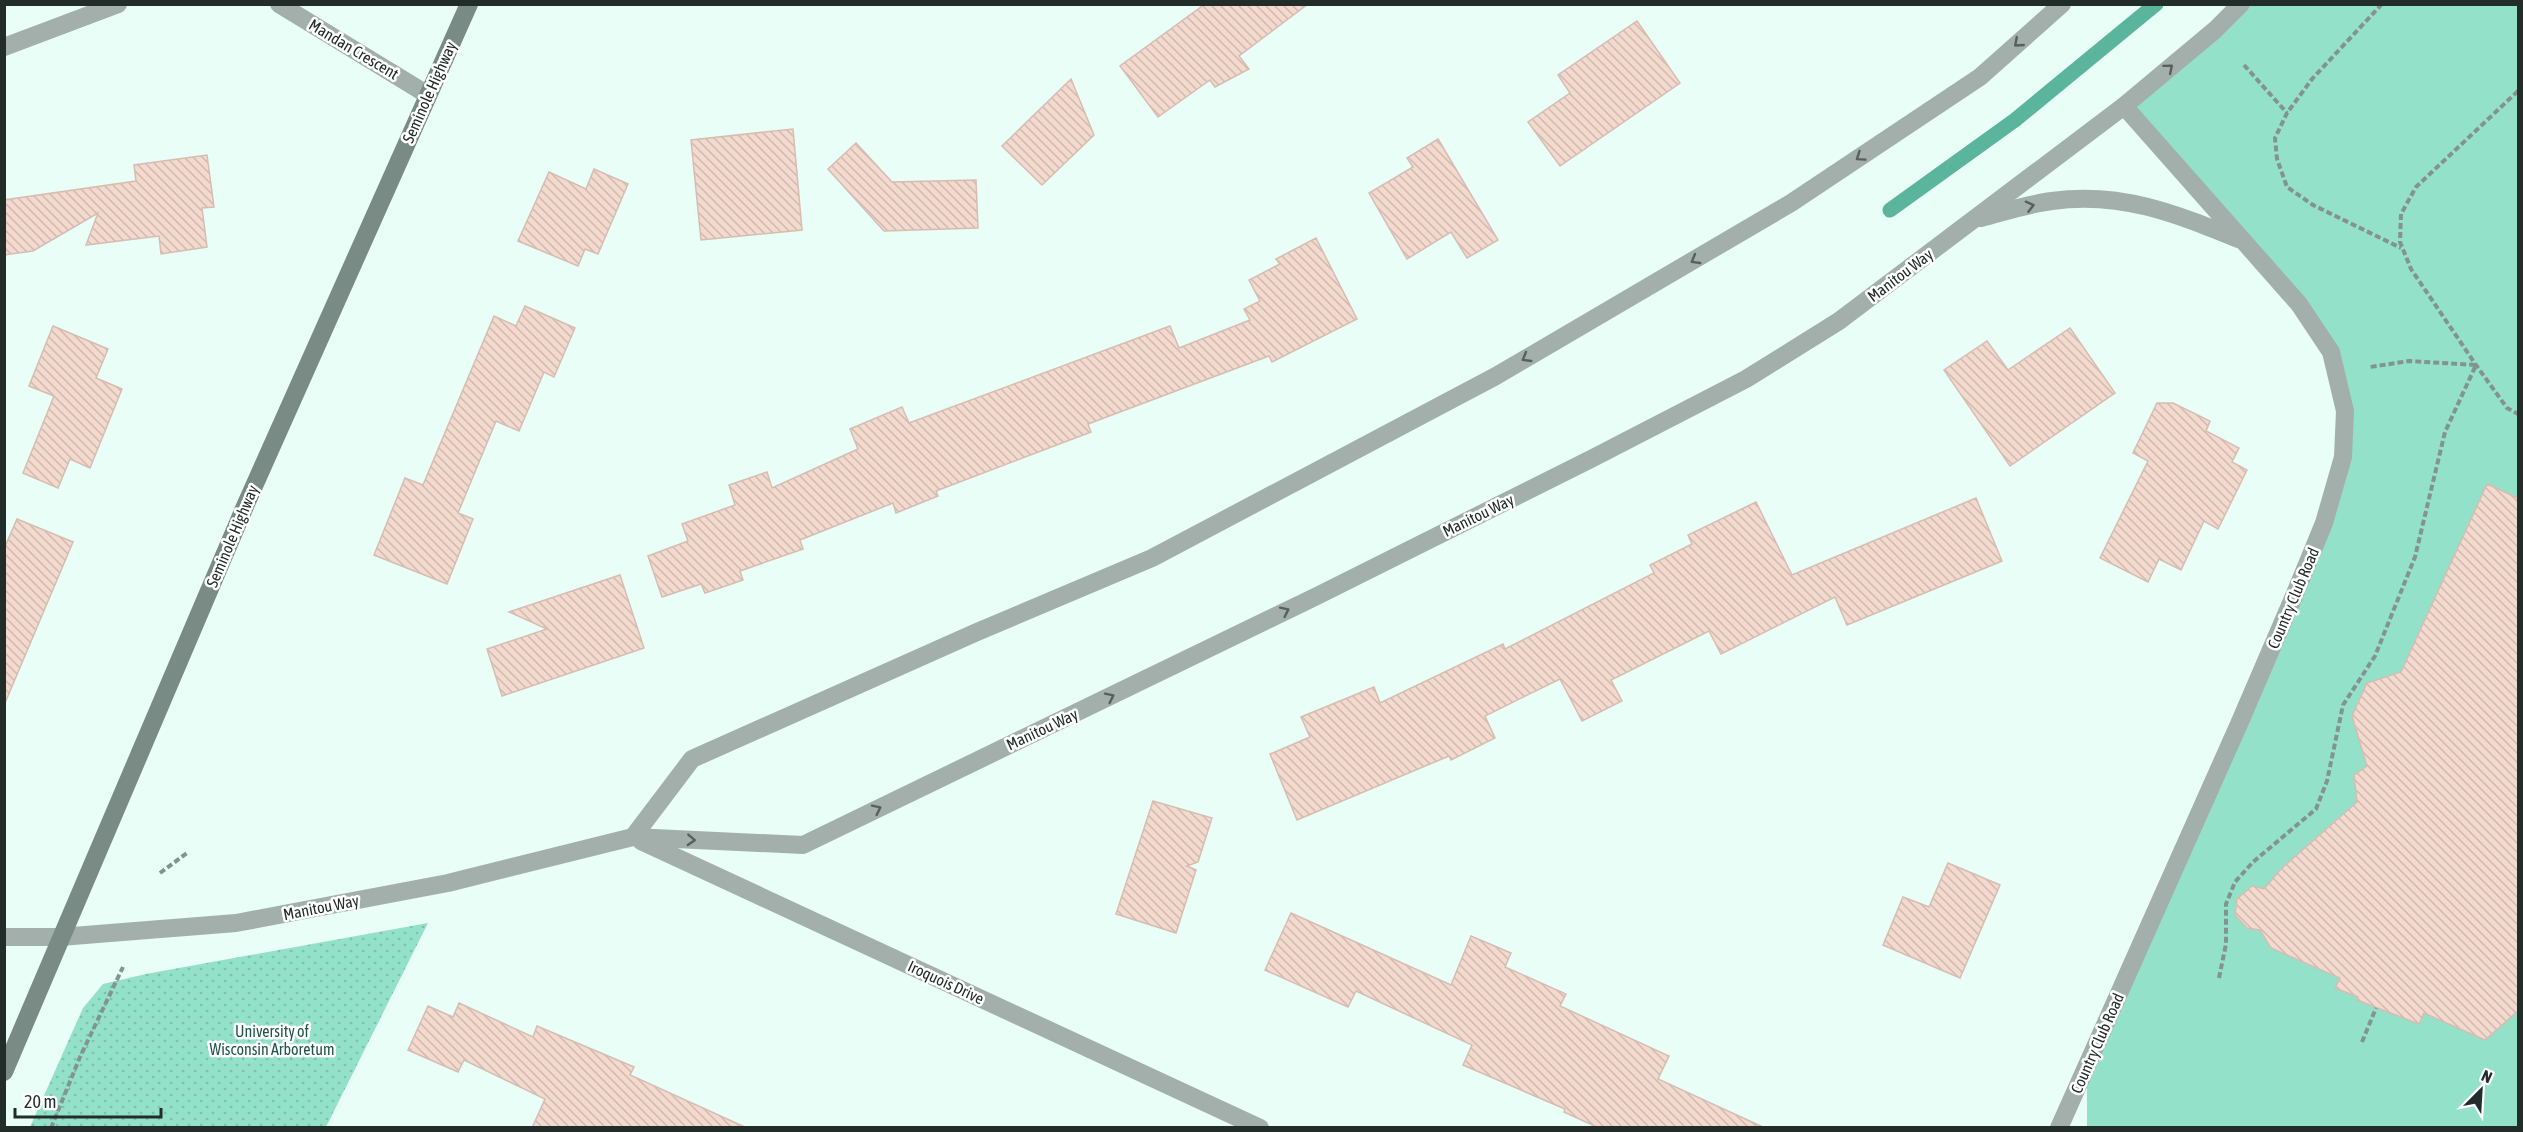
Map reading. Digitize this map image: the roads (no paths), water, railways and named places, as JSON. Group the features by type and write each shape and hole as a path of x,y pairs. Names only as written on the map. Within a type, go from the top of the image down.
{"street":[{"path":"4,47 118,4"},
{"name":"Mandan Crescent","path":"279,4 428,95"},
{"name":"Seminole Highway","path":"4,1072 246,504 469,4"},
{"path":"633,837 692,759 976,632 1152,558 1496,376 1791,203 1980,77 2062,4"},
{"name":"Manitou Way","path":"4,937 60,937 236,923 448,883 633,837 803,845 1338,585 1592,459 1746,379 1839,321 2124,106 2215,30 2241,4"},
{"name":"Country Club Road","path":"2059,1128 2240,724 2324,523 2343,457 2345,411 2331,352 2300,304 2124,106"},
{"path":"1973,220 2053,201 2119,200 2174,213 2243,242"},
{"name":"Iroquois Drive","path":"633,837 1260,1128"}],"waterway":[{"path":"1890,210 2015,120 2156,4"}],"park label":[{"name":"University of Wisconsin Arboretum","path":"272,1040"}]}
